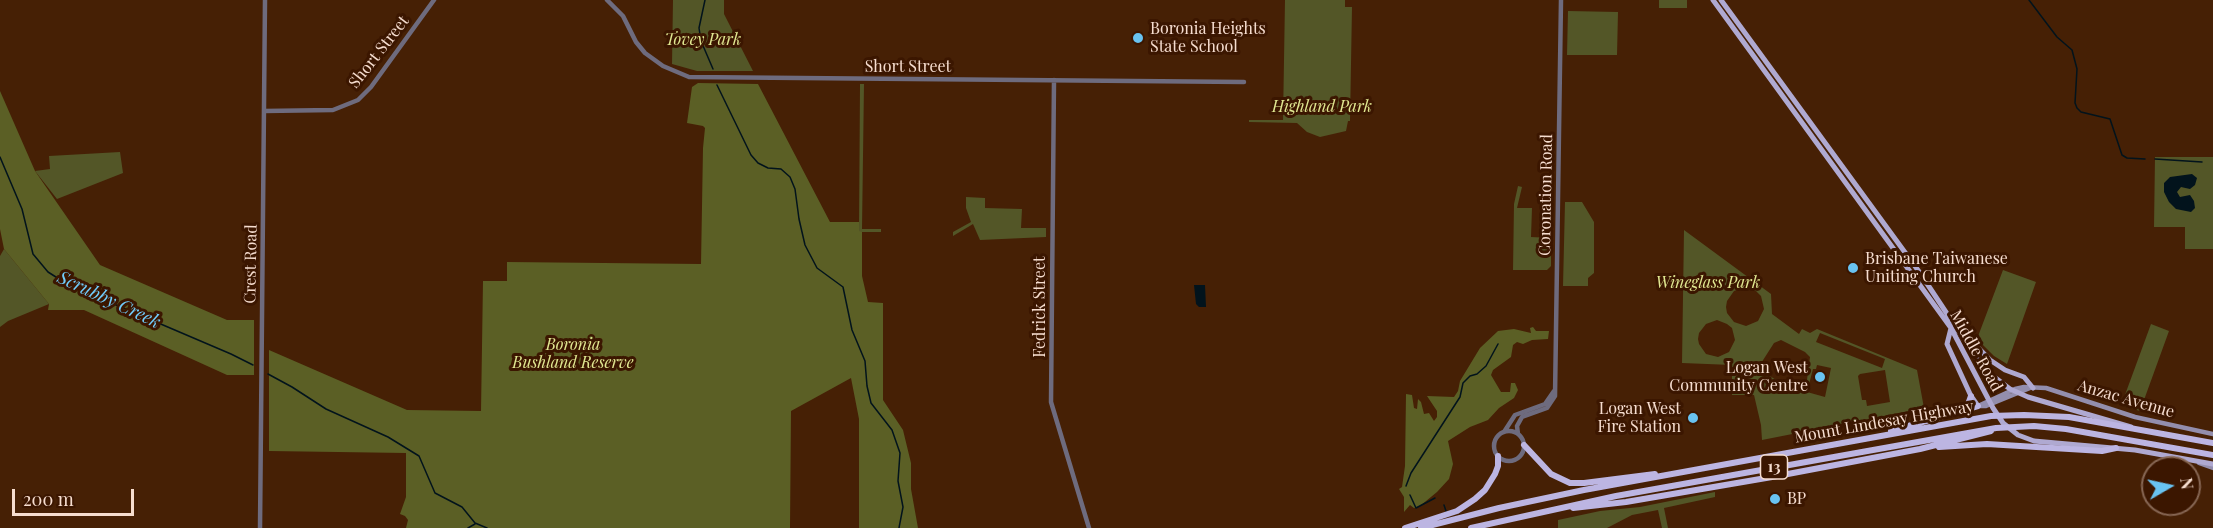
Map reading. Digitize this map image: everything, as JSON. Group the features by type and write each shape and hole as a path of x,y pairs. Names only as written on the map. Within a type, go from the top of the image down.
{"highway":[{"path":"1965,411 1971,396"},
{"path":"1882,435 1978,406"},
{"name":"Mount Lindesay Highway","path":"1420,528 1534,501 1968,420 2015,415 2069,417 2213,443"},
{"name":"Mount Lindesay Highway","path":"1471,528 1552,509 1996,428 2034,426 2066,429 2213,455"},
{"path":"1552,509 1564,510 1626,502 1920,449 1989,432 1996,428"},
{"path":"1920,449 1979,444 2102,451 2116,448"},
{"path":"1524,445 1551,474 1570,483 1588,483 1653,474 1668,475"},
{"path":"1405,528 1457,511 1476,499 1495,474 1498,456"}],"main road":[{"name":"Middle Road","path":"1713,0 1978,362 2002,384 2028,397 2123,423 2135,429"},
{"name":"Middle Road","path":"1721,0 1920,273 1953,327 1985,393 2003,423 2018,435 2040,442 2116,448 2213,466"},
{"path":"1953,327 1962,330 1990,360 2005,370 2024,377 2033,388 1986,406 1978,406 1947,344 1953,327"},
{"name":"Anzac Avenue","path":"2033,388 2053,390 2135,417 2213,434"}],"street":[{"name":"Crest Road","path":"260,528 265,0"},
{"name":"Short Street","path":"264,111 333,110 358,100 371,87 434,0"},
{"name":"Short Street","path":"607,0 622,16 636,42 645,53 663,66 689,77 1244,82"},
{"name":"Coronation Road","path":"1554,391 1561,0"},
{"name":"Fedrick Street","path":"1054,80 1051,402 1089,528"},
{"path":"1554,391 1554,399 1547,408 1525,415 1520,420 1517,426 1518,434 1524,445 1522,453 1516,459 1504,460 1498,456 1494,450 1495,441 1515,415 1545,404 1554,391"},
{"path":"1504,432 1511,431 1518,434"}],"green space":[{"name":"Tovey Park","path":"673,0 724,0 724,14 753,71 697,71 672,64"},
{"name":"Highland Park","path":"1285,0 1345,0 1345,7 1352,7 1350,121 1348,121 1346,131 1320,137 1307,132 1297,123 1249,122 1249,120 1283,120"},
{"path":"1659,0 1687,0 1687,8 1659,8"},
{"path":"1568,11 1618,12 1617,55 1567,55"},
{"name":"Boronia Bushland Reserve","path":"698,83 758,84 830,222 859,222 859,231 862,232 862,276 868,302 883,303 883,400 903,430 911,463 911,489 918,528 859,528 859,419 851,378 791,411 790,528 406,528 408,520 400,514 406,497 406,453 269,451 269,350 407,410 481,411 483,281 507,281 507,262 701,264 705,128 687,123 692,87"},
{"path":"860,84 864,84 862,229 881,229 881,232 859,232"},
{"path":"0,91 35,171 100,265 227,320 254,320 254,375 227,375 84,310 48,310 49,304 4,249 0,229"},
{"path":"120,152 123,173 57,199 35,171 50,169 49,156"},
{"path":"2155,157 2213,157 2213,249 2185,249 2185,227 2154,227"},
{"path":"1518,186 1522,187 1517,208 1532,208 1531,237 1551,238 1551,266 1547,270 1513,270 1514,204"},
{"path":"966,197 985,198 985,208 1022,209 1021,228 1046,228 1046,237 980,240 973,224 953,236 953,232 971,222 966,208"},
{"path":"1565,202 1582,202 1594,222 1594,273 1588,278 1588,286 1563,286"},
{"name":"Wineglass Park","path":"1684,230 1771,294 1772,314 1799,334 1802,329 1810,333 1817,329 1917,370 1924,408 1762,440 1754,395 1732,395 1732,365 1682,363","holes":["1745,287 1756,291 1761,296 1764,309 1758,321 1746,326 1734,322 1727,313 1726,307 1734,291","1717,320 1732,328 1735,340 1729,352 1718,357 1706,354 1699,344 1699,333 1706,324","1820,333 1885,359 1882,368 1816,342","1781,340 1810,357 1806,387 1803,390 1794,392 1758,368 1774,343","1817,365 1831,368 1825,397 1807,392 1813,369 1816,369","1885,370 1890,402 1867,406 1866,400 1862,400 1858,376"]},
{"path":"4,249 49,304 8,321 0,327 0,256"},
{"path":"2003,270 2036,282 2007,364 1994,356 1977,339"},
{"path":"2151,324 2169,331 2140,411 2123,406 2122,403"},
{"path":"1533,327 1536,331 1549,331 1548,339 1532,340 1523,344 1517,342 1513,345 1511,357 1493,370 1491,375 1501,392 1510,392 1511,383 1515,383 1518,390 1514,398 1499,408 1488,420 1470,427 1448,441 1453,464 1449,479 1420,506 1414,508 1410,505 1404,512 1404,497 1399,489 1402,487 1405,466 1406,394 1412,395 1414,408 1417,409 1418,399 1424,414 1429,413 1434,421 1437,411 1427,396 1454,397 1460,381 1480,348 1498,331 1514,329 1531,333 1530,328"},
{"path":"1715,492 1715,497 1664,508 1668,528 1662,528 1658,510 1632,515 1607,528 1558,528 1558,520"}],"water":[{"path":"2192,174 2197,178 2195,185 2190,189 2181,187 2177,192 2180,197 2190,195 2195,208 2191,212 2176,209 2164,192 2164,183 2170,177"},
{"path":"1194,285 1205,285 1206,307 1199,307 1196,304"}],"waterway":[{"path":"705,0 699,28 701,41 713,69"},
{"path":"2029,0 2057,37 2072,50 2077,69 2075,103 2077,108 2081,112 2110,119 2122,155 2127,158 2145,159"},
{"path":"717,85 751,155 758,163 768,168 781,169 790,177 795,189 805,245 817,268 843,287 852,330 865,361 871,403 892,430 900,453 898,481 903,507 899,528"},
{"name":"Scrubby Creek","path":"0,157 22,209 33,254 48,272 67,284 253,365"},
{"path":"2155,159 2202,162"},
{"path":"1406,486 1411,473 1460,397 1463,383 1486,366 1498,344"},
{"name":"Scrubby Creek","path":"268,374 326,409 388,437 419,456 435,493 462,507 475,523 487,528"},
{"path":"1410,495 1416,508 1435,498"},
{"path":"1444,505 1446,511"},
{"path":"468,528 475,524"}],"place":[{"name":"Boronia Heights State School","path":"1138,38"},
{"name":"Brisbane Taiwanese Uniting Church","path":"1853,268"},
{"name":"Logan West Community Centre","path":"1820,377"},
{"name":"Logan West Fire Station","path":"1693,418"},
{"name":"BP","path":"1775,499"}]}
